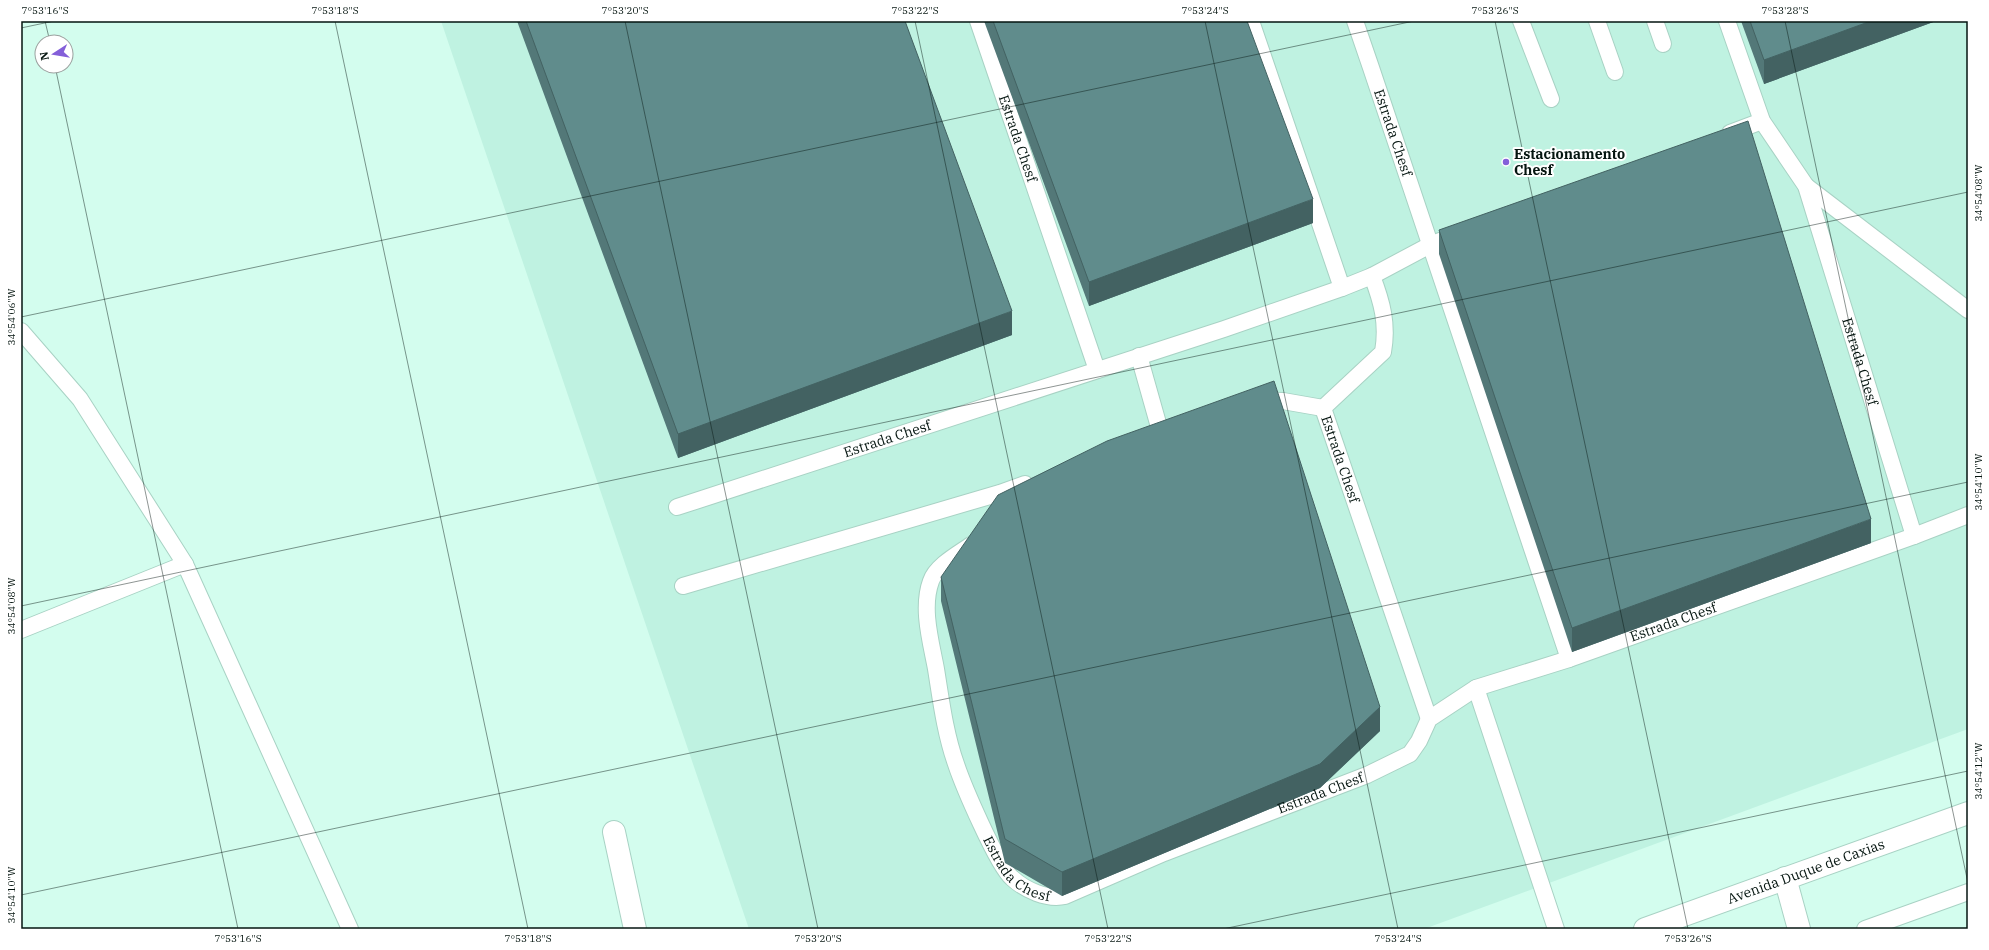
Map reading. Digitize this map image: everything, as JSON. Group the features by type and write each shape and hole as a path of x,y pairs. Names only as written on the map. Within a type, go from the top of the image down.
{"main road":[{"name":"Avenida Duque de Caxias","path":"1645,929 1968,813"},
{"path":"614,832 635,929"},
{"path":"1785,878 1799,929"}],"lane":[{"name":"Estrada Chesf","path":"978,21 1097,370"},
{"path":"1251,21 1342,288"},
{"name":"Estrada Chesf","path":"1355,21 1432,244 1460,333 1569,659"},
{"path":"1521,21 1551,99"},
{"path":"1597,21 1615,72"},
{"path":"1655,21 1663,44"},
{"name":"Estrada Chesf","path":"1727,21 1762,121 1806,186 1914,536"},
{"path":"1717,137 1762,121"},
{"name":"Estrada Chesf","path":"1806,186 1968,310"},
{"name":"Estrada Chesf","path":"677,507 1097,370 1342,288 1372,276 1432,244 1470,230"},
{"path":"1323,408 1383,352 1385,340 1384,313 1372,276"},
{"path":"21,331 80,400 185,564 350,929"},
{"path":"1139,356 1160,434"},
{"name":"Estrada Chesf","path":"1247,402 1254,400 1284,401 1323,408 1429,718"},
{"path":"682,586 1000,493 1037,480"},
{"path":"996,511 1000,493"},
{"name":"Estrada Chesf","path":"980,536 941,568 931,580 927,597 928,624 944,720 956,764 984,829 1011,877 1026,888 1055,897 1065,896 1172,850 1367,775 1410,754 1419,741 1429,718 1476,688 1569,659 1914,536 1968,515"},
{"path":"21,630 185,564"},
{"path":"1476,688 1556,929"},
{"path":"1865,929 1968,892"}],"shaded area":[{"path":"441,21 1968,21 1968,729 1424,929 749,929"}],"building":[{"path":"526,21 905,21 1012,311 678,434"},
{"path":"993,21 1247,21 1313,199 1089,282"},
{"path":"1750,21 1871,21 1764,60"},
{"path":"1748,121 1871,519 1572,628 1439,230"},
{"path":"1274,381 1380,707 1320,764 1062,872 1005,839 941,577 998,495 1107,441"}],"place":[{"name":"Estacionamento Chesf","path":"1506,162"}]}
